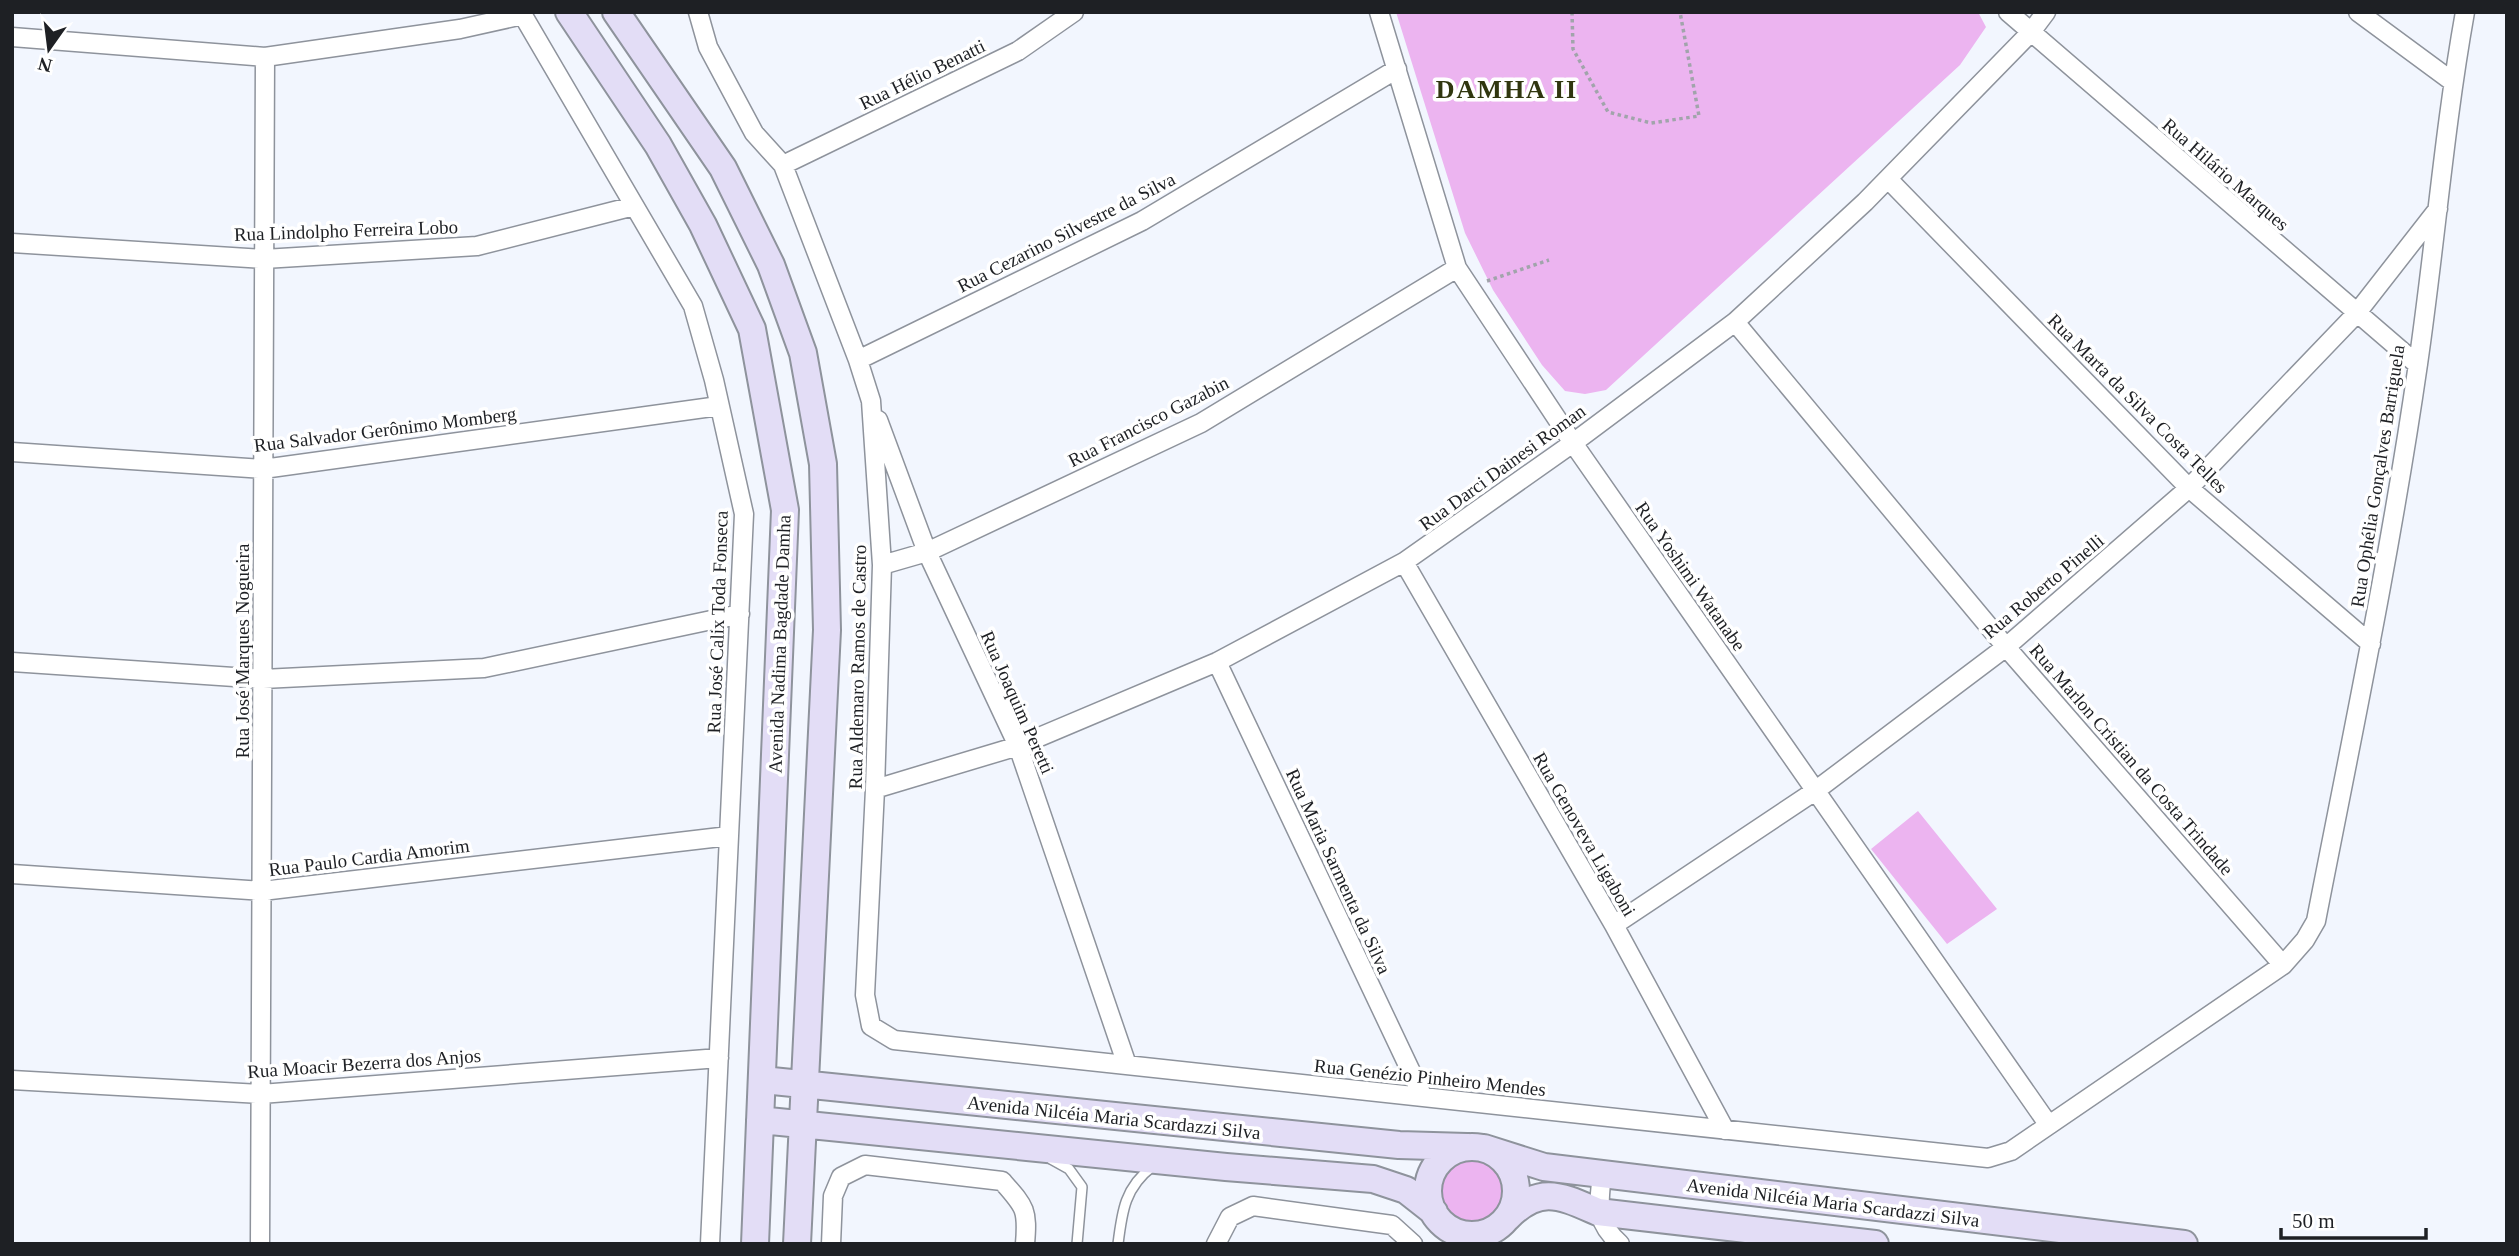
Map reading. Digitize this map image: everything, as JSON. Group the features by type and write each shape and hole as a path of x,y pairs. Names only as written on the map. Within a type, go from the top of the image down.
{"street":[{"name":"Avenida Nadima Bagdade Damha","path":"569,12 658,145 703,225 752,329 785,510 755,1244"},
{"path":"616,12 723,168 771,265 803,353 823,464 827,630 797,1244"},
{"name":"Rua Aldemaro Ramos de Castro","path":"698,12 708,47 754,133 783,165 858,360 871,401 882,565 865,995 871,1026"},
{"name":"Rua Hélio Benatti","path":"783,165 1018,51 1074,12"},
{"name":"Rua Yoshimi Watanabe","path":"1379,12 1457,268 1469,288 1573,443 2048,1124"},
{"name":"Rua Hilário Marques","path":"2008,12 2418,365"},
{"name":"Rua Darci Dainesi Roman","path":"875,789 1018,746 1217,662 1404,562 1573,443 1735,322 1888,179 2031,32 2046,12"},
{"path":"2358,12 2453,82"},
{"name":"Rua Ophélia Gonçalves Barriguela","path":"1988,1158 2011,1150 2283,965 2305,940 2316,921 2371,644 2418,365 2453,82 2465,12"},
{"path":"12,37 265,57 460,29 522,14"},
{"name":"Rua José Calix Toda Fonseca","path":"522,14 693,306 744,514 710,1244"},
{"name":"Rua José Marques Nogueira","path":"260,1244 265,57"},
{"name":"Rua Cezarino Silvestre da Silva","path":"858,360 1142,221 1396,69"},
{"name":"Rua Marta da Silva Costa Telles","path":"1888,179 2189,488 2371,644"},
{"name":"Rua Lindolpho Ferreira Lobo","path":"12,243 264,259 477,246 634,206"},
{"name":"Rua Roberto Pinelli","path":"1614,925 1815,791 2007,647 2189,488 2356,314 2438,209"},
{"name":"Rua Francisco Gazabin","path":"882,565 927,552 1201,423 1457,268"},
{"name":"Rua Marlon Cristian da Costa Trindade","path":"1735,322 2007,647 2283,965"},
{"name":"Rua Joaquim Peretti","path":"871,401 927,552 1018,746 1127,1065"},
{"name":"Rua Salvador Gerônimo Momberg","path":"12,452 263,469 719,406"},
{"name":"Rua Genoveva Ligaboni","path":"1404,562 1614,925 1725,1130"},
{"path":"12,662 262,679 484,668 740,614"},
{"name":"Rua Maria Sarmenta da Silva","path":"1217,662 1423,1097"},
{"name":"Rua Paulo Cardia Amorim","path":"12,874 262,891 729,836"},
{"name":"Rua Genézio Pinheiro Mendes","path":"871,1026 894,1040 1988,1158"},
{"name":"Rua Moacir Bezerra dos Anjos","path":"12,1080 261,1094 719,1058"},
{"name":"Avenida Nilcéia Maria Scardazzi Silva","path":"762,1080 1230,1129 1399,1145 1476,1148 1544,1167 2184,1244"},
{"path":"1031,1148 1035,1109"},
{"name":"Avenida Nilcéia Maria Scardazzi Silva","path":"760,1120 1159,1161 1373,1178 1406,1190 1434,1212"},
{"path":"1226,1167 1230,1129"},
{"path":"1476,1148 1497,1155 1508,1164 1517,1192 1514,1206 1507,1218 1486,1233 1460,1239 1434,1212 1429,1199 1429,1185 1433,1171 1441,1159 1453,1151 1476,1148"},
{"path":"831,1244 833,1196 841,1177 865,1165 1002,1181 1019,1200 1027,1216 1025,1244"},
{"path":"1602,1174 1598,1212 1605,1227 1620,1244"},
{"name":"Avenida Nilcéia Maria Scardazzi Silva","path":"1507,1218 1522,1205 1551,1196 1562,1196 1598,1212 1875,1244"},
{"path":"1216,1244 1230,1217 1253,1206 1392,1226 1413,1244"}],"lane":[{"path":"1031,1148 1069,1169 1082,1187 1077,1244"},
{"path":"1118,1244 1121,1218 1137,1178 1159,1161"}],"path":[{"path":"1572,12 1573,49 1608,112 1651,124 1699,116 1680,12"},
{"path":"1469,288 1549,260"}],"shaded area":[{"path":"1396,12 1978,12 1986,27 1960,65 1606,390 1585,394 1565,391 1542,365 1493,290 1465,233"},
{"path":"1918,811 1997,909 1947,944 1871,849"},
{"path":"1472,1160 1494,1169 1503,1191 1494,1213 1472,1222 1450,1213 1441,1191 1450,1169"}],"district":[{"name":"DAMHA II","path":"1507,89"}]}
